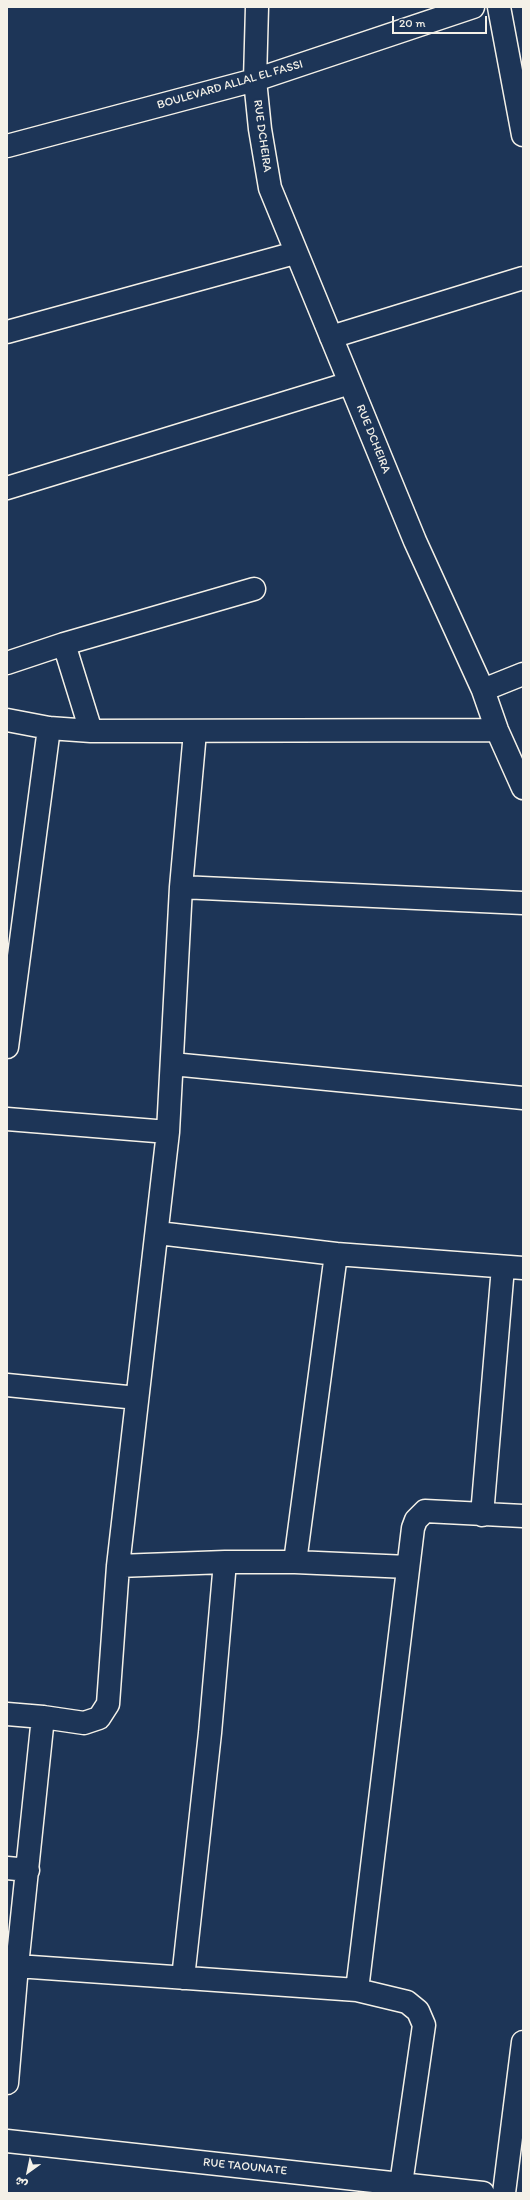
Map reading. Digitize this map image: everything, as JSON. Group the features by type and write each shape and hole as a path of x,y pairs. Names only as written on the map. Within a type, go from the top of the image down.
{"street":[{"name":"RUE DCHEIRA","path":"257,7 255,80 260,129 270,188 295,253 415,541 483,690 497,730 523,788"},
{"name":"BOULEVARD ALLAL EL FASSI","path":"7,146 255,80 473,7"},
{"path":"498,7 523,135"},
{"path":"7,332 295,253"},
{"path":"330,337 523,278"},
{"path":"7,488 350,383"},
{"path":"7,663 64,644 254,589"},
{"path":"64,644 91,731"},
{"path":"483,690 523,674"},
{"path":"7,720 49,728 91,731 195,732 497,730"},
{"path":"7,1047 49,728"},
{"path":"7,1714 84,1723 99,1718 108,1704 118,1566 158,1233 168,1132 181,887 195,732"},
{"path":"181,887 523,903"},
{"path":"172,1064 523,1098"},
{"path":"7,1119 168,1132"},
{"path":"158,1233 336,1254 513,1267 482,1515"},
{"path":"295,1562 336,1254"},
{"path":"7,1385 137,1398"},
{"path":"358,1990 413,1528 421,1513 425,1511 523,1516"},
{"path":"118,1566 225,1562 295,1562 408,1567"},
{"path":"183,1978 210,1733 225,1562"},
{"path":"7,2083 16,1966 17,1869 43,1717"},
{"path":"16,1966 358,1990 407,2002 418,2011 424,2025 401,2184"},
{"path":"504,2193 523,2042"},
{"name":"RUE TAOUNATE","path":"7,2141 483,2193"}]}
